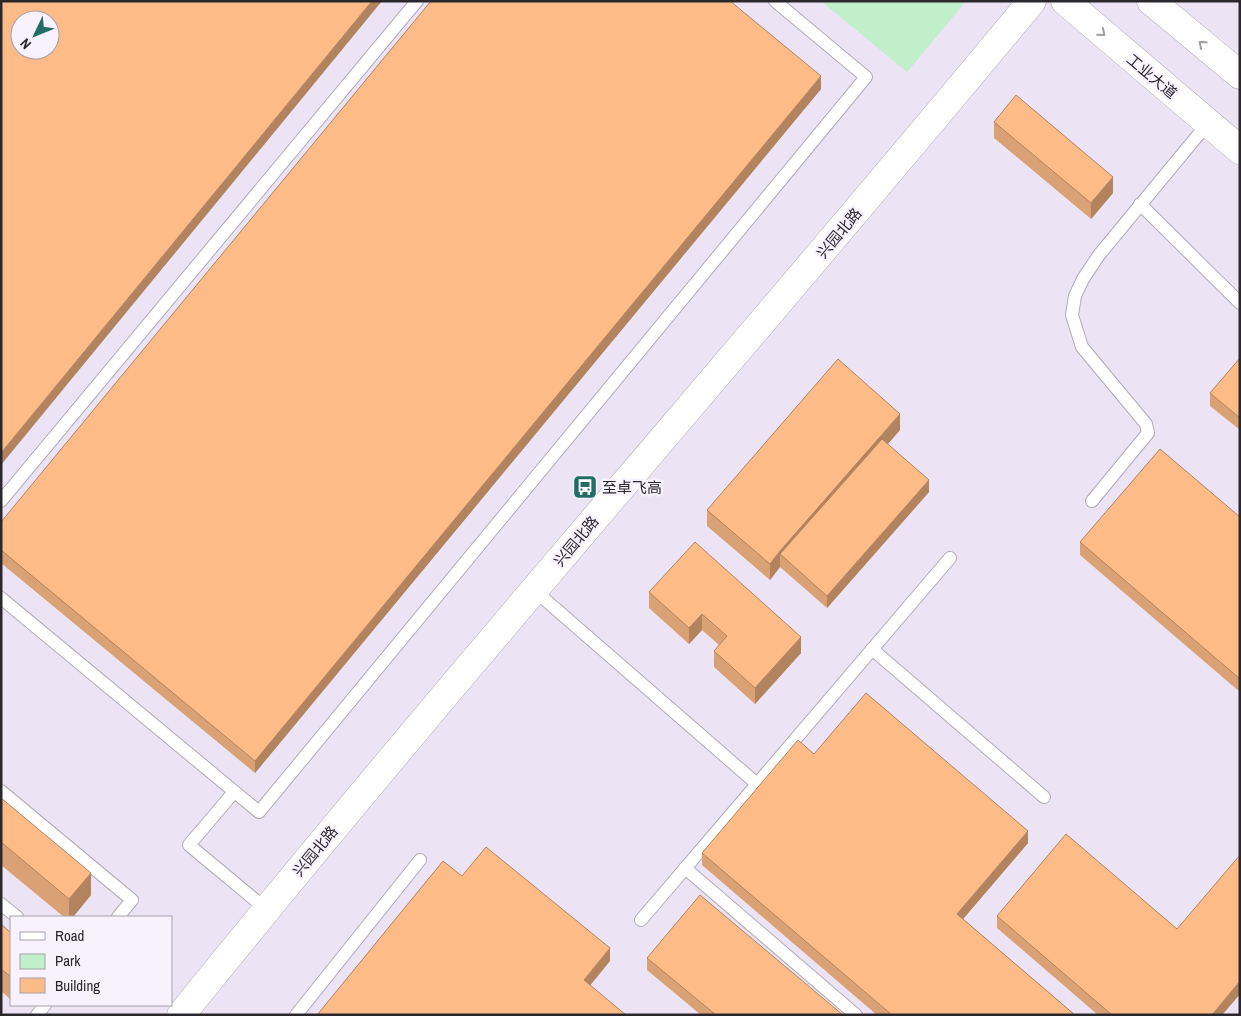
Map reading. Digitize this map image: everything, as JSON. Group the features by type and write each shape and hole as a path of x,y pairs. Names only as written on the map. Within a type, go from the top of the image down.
{"main road":[{"name":"兴园北路","path":"182,1015 266,909 534,590 912,146 1032,1"},
{"name":"工业大道","path":"1065,1 1240,150"},
{"path":"1151,1 1240,75"}],"lane":[{"path":"1,501 417,1"},
{"path":"1,598 259,812 866,77 775,1"},
{"path":"1092,501 1148,433 1146,424 1082,347 1072,315 1075,296 1083,279 1099,255 1208,123"},
{"path":"1140,204 1240,303"},
{"path":"641,920 950,558"},
{"path":"534,590 757,784"},
{"path":"872,649 1044,797"},
{"path":"1,791 132,900 119,916"},
{"path":"234,792 189,846 266,909"},
{"path":"296,1015 420,860"},
{"path":"685,868 856,1015"},
{"path":"1,904 16,916"}],"shaded area":[{"path":"1,1 1240,1 1240,1015 1,1015"}],"green space":[{"path":"821,1 966,1 907,72"}],"building":[{"path":"1,1 372,1 1,453"},
{"path":"431,1 730,1 821,76 255,761 1,550 1,522"},
{"path":"1016,95 1113,177 1091,203 994,122"},
{"path":"1240,358 1240,418 1210,393"},
{"path":"838,359 900,414 770,564 707,510"},
{"path":"882,439 929,480 827,596 780,554"},
{"path":"1160,449 1240,517 1240,679 1080,542"},
{"path":"695,542 801,637 755,688 714,651 727,636 702,614 689,628 649,592"},
{"path":"866,693 1028,831 957,914 1075,1015 892,1015 702,853 798,740 814,754"},
{"path":"1,798 91,873 69,899 1,842"},
{"path":"1066,834 1177,929 1240,855 1240,981 1212,1015 1112,1015 997,916"},
{"path":"486,847 610,948 584,980 626,1015 317,1015 443,861 462,876"},
{"path":"700,895 843,1015 716,1015 647,958"},
{"path":"1,924 10,932 10,976 1,969"}],"place":[{"name":"至卓飞高","path":"585,487"}]}
